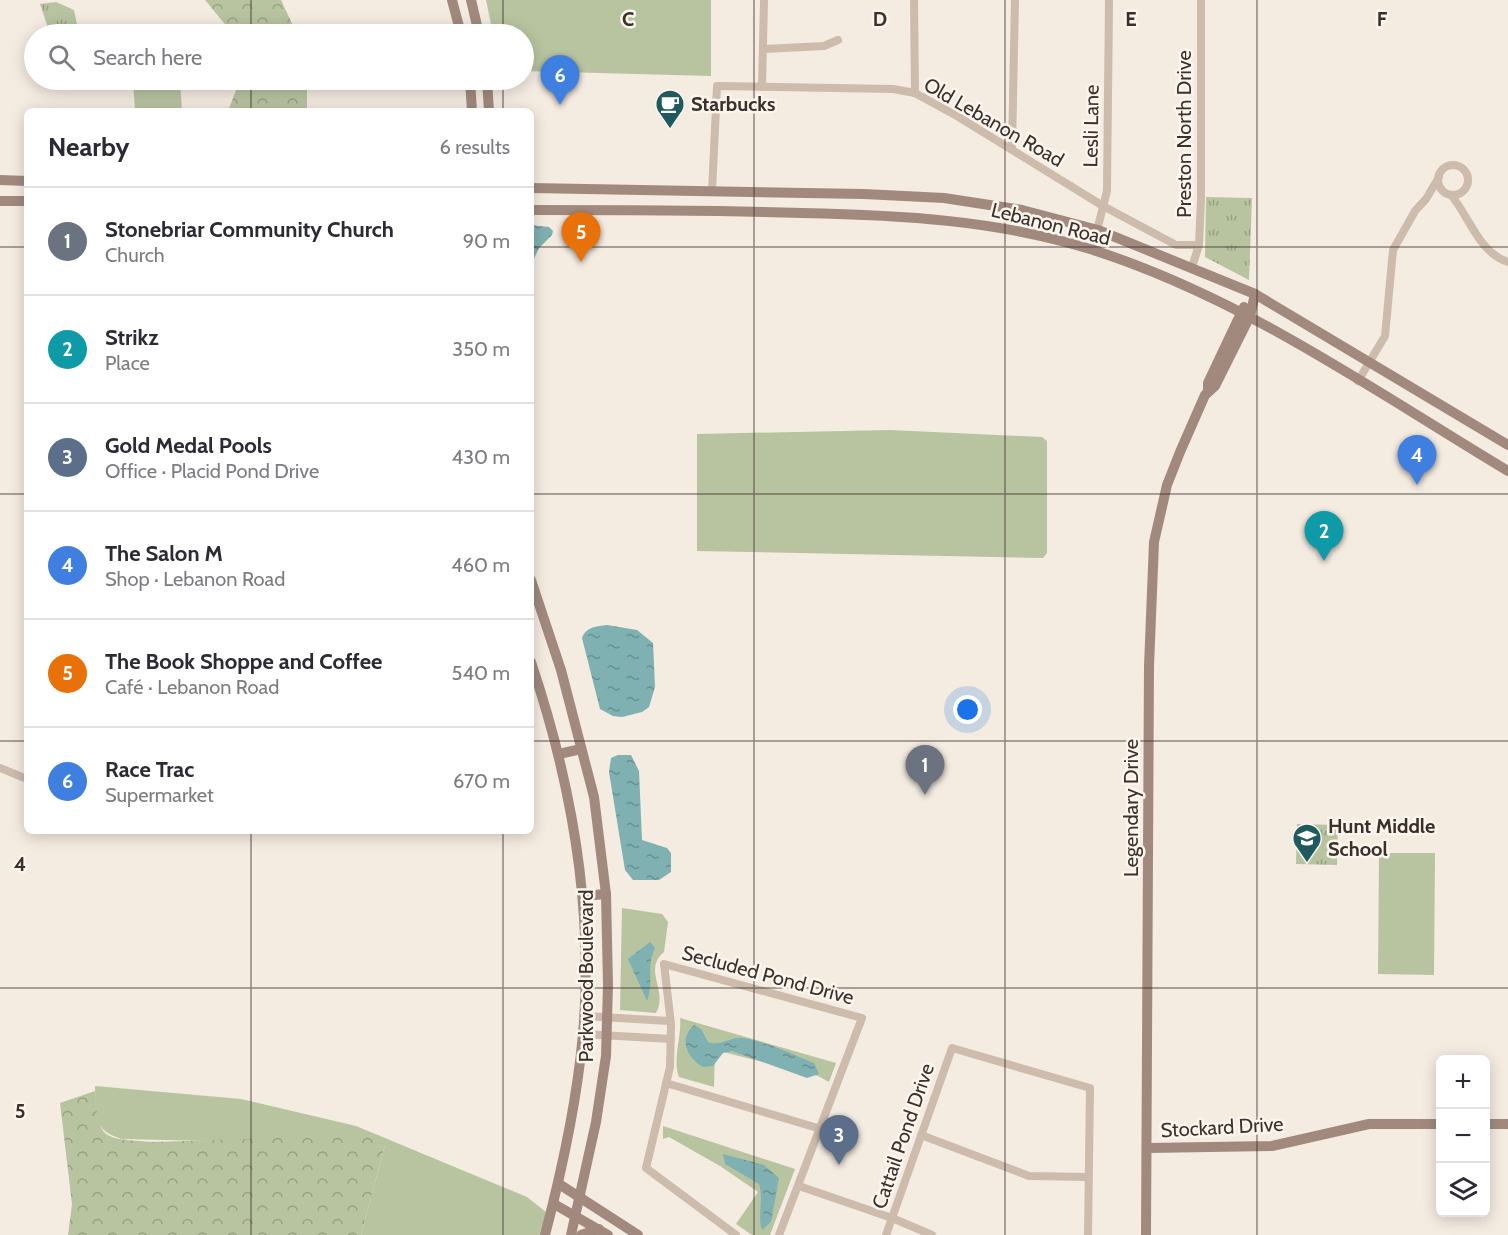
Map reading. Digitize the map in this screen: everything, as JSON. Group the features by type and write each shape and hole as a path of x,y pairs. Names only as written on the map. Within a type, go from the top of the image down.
{"main road":[{"path":"452,0 458,24"},
{"path":"471,0 477,24"},
{"path":"471,90 472,108"},
{"path":"488,90 489,108"},
{"path":"0,180 24,181"},
{"name":"Lebanon Road","path":"534,188 944,198 1022,210 1098,230 1255,294 1371,361 1508,445"},
{"path":"712,192 712,210"},
{"path":"0,201 24,201"},
{"name":"Lebanon Road","path":"534,210 712,210 924,217 1005,229 1092,250 1149,270 1245,314 1508,471"},
{"name":"Legendary Drive","path":"1146,1235 1152,563 1158,521 1167,485 1208,392 1215,386 1255,294"},
{"name":"Parkwood Boulevard","path":"534,591 542,620 561,670 594,796 606,894 607,1034 596,1122 571,1235"},
{"path":"534,623 542,620"},
{"name":"Parkwood Boulevard","path":"534,672 559,754 583,896 583,1034 559,1184 545,1235"},
{"path":"559,754 581,749"},
{"path":"583,896 606,894"},
{"name":"Stockard Drive","path":"1147,1148 1272,1146 1369,1124 1436,1124"},
{"path":"1490,1124 1508,1124"},
{"path":"559,1184 638,1235"},
{"path":"554,1204 603,1232"},
{"path":"581,1235 603,1232"}],"street":[{"path":"762,87 764,0"},
{"path":"914,0 915,93"},
{"path":"1012,148 1015,0"},
{"name":"Lesli Lane","path":"1092,250 1107,191 1109,0"},
{"name":"Preston North Drive","path":"1192,267 1199,245 1201,0"},
{"path":"764,49 824,46 838,40"},
{"name":"Old Lebanon Road","path":"712,192 717,86 870,87 915,93 1012,148 1103,206 1176,245 1199,245"},
{"path":"1358,381 1385,336 1393,250 1415,211 1426,199 1445,168 1458,166 1467,176 1464,209"},
{"path":"1438,177 1447,193 1464,209 1476,234 1492,252 1508,262"},
{"path":"1426,199 1465,189"},
{"path":"0,768 24,778"},
{"name":"Secluded Pond Drive","path":"669,1021 664,964 862,1018 821,1129"},
{"path":"584,1016 669,1021 670,1067 646,1168 736,1235"},
{"path":"583,1034 671,1039"},
{"name":"Cattail Pond Drive","path":"886,1235 952,1048 1090,1088 1088,1177"},
{"path":"666,1083 821,1129 779,1235"},
{"path":"921,1135 1029,1176 1088,1177 1088,1235"},
{"path":"800,1186 892,1218 932,1235"}],"green space":[{"path":"205,0 281,0 292,24 225,24"},
{"path":"486,0 711,0 711,76 534,71 534,24 491,24"},
{"path":"56,2 74,10 77,24 47,24 40,4"},
{"path":"134,90 181,90 182,108 135,108"},
{"path":"236,90 307,90 307,108 229,108"},
{"path":"1206,197 1252,198 1249,280 1205,257"},
{"path":"890,430 1042,437 1047,441 1047,553 1043,558 697,551 697,434"},
{"path":"1297,824 1338,825 1337,865 1296,864"},
{"path":"1379,853 1435,853 1434,975 1378,974"},
{"path":"622,908 662,914 668,922 664,952 655,966 660,997 656,1013 620,1010"},
{"path":"680,1018 836,1063 829,1082 818,1076 715,1050 714,1087 679,1077 676,1064"},
{"path":"95,1086 241,1099 356,1126 527,1197 546,1212 542,1235 361,1235 385,1145 122,1139 100,1126 96,1113"},
{"path":"95,1091 98,1120 102,1128 114,1138 123,1140 152,1142 379,1135 385,1145 361,1235 68,1235 72,1204 60,1103"},
{"path":"663,1126 795,1169 770,1235 752,1235 736,1224 758,1192 720,1166 669,1137 663,1139"}],"water":[{"path":"534,225 549,227 553,231 552,235 539,248 534,259"},
{"path":"607,625 637,630 653,643 655,687 649,707 642,712 622,717 613,716 600,709 582,638 589,629"},
{"path":"618,755 631,755 639,771 642,840 667,848 671,853 671,872 659,880 633,880 625,870 609,772 611,758"},
{"path":"650,942 655,948 651,962 647,1001 628,959"},
{"path":"694,1025 701,1029 708,1042 717,1043 743,1038 761,1042 814,1063 819,1074 807,1078 732,1051 723,1053 713,1066 703,1067 693,1059 686,1048 686,1036"},
{"path":"723,1154 764,1165 779,1178 771,1222 762,1230 759,1184 725,1164"}],"place":[{"name":"Race Trac","path":"560,105"},
{"name":"Starbucks","path":"670,130"},
{"name":"The Book Shoppe and Coffee","path":"581,262"},
{"name":"The Salon M","path":"1417,485"},
{"name":"Strikz","path":"1324,561"},
{"name":"Stonebriar Community Church","path":"925,795"},
{"name":"Hunt Middle School","path":"1307,864"},
{"name":"Gold Medal Pools","path":"839,1165"}]}
